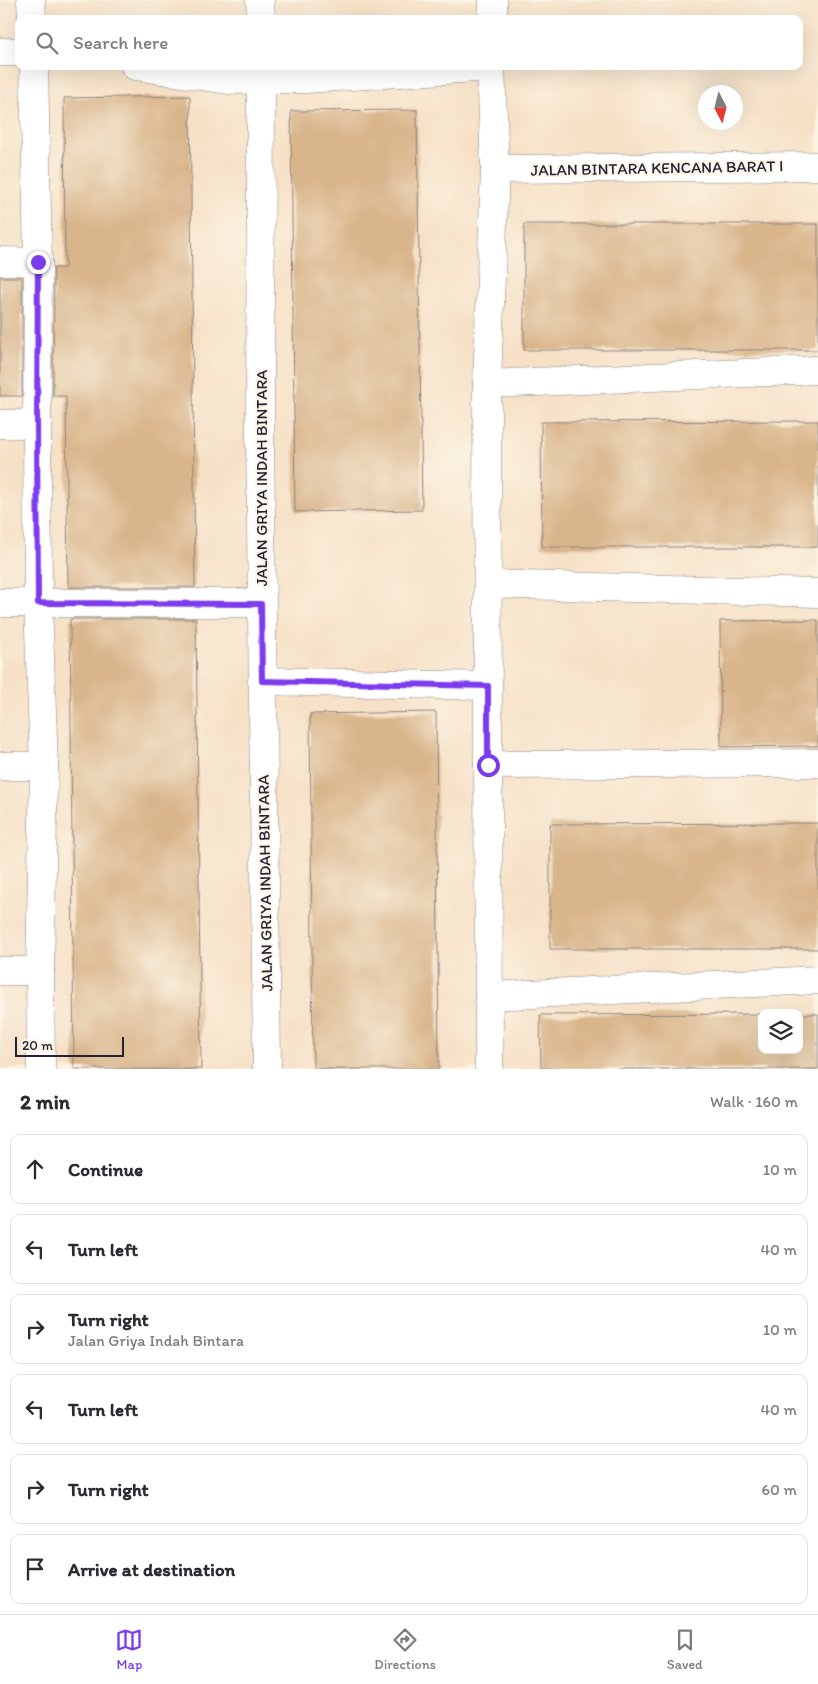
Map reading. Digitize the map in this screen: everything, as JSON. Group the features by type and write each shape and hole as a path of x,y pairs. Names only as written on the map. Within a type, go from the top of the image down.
{"street":[{"path":"31,0 32,15"},
{"path":"260,0 260,15"},
{"path":"492,15 493,0"},
{"path":"0,52 15,52"},
{"path":"34,70 38,262 38,603 44,766 40,971 41,1069"},
{"path":"161,70 228,80 261,73 306,79 445,70"},
{"path":"489,1069 487,384 495,169 491,70"},
{"name":"JALAN GRIYA INDAH BINTARA","path":"261,73 261,604 267,1069"},
{"name":"JALAN BINTARA KENCANA BARAT I","path":"495,169 818,166"},
{"path":"0,261 38,262"},
{"path":"487,384 818,370"},
{"path":"0,424 37,424"},
{"path":"488,584 818,593"},
{"path":"0,603 261,604"},
{"path":"262,681 488,686"},
{"path":"488,765 818,763"},
{"path":"0,766 44,766"},
{"path":"0,971 40,971"},
{"path":"488,996 818,980"}],"building":[{"path":"190,96 195,587 68,587 66,396 53,396 54,268 65,268 64,98"},
{"path":"417,110 422,510 295,512 291,111"},
{"path":"524,224 818,224 818,350 524,350"},
{"path":"0,277 22,277 22,396 0,396"},
{"path":"818,421 818,547 542,547 541,422"},
{"path":"70,619 196,619 201,1069 74,1069"},
{"path":"818,620 818,746 721,747 720,621"},
{"path":"436,712 439,1069 313,1069 310,714"},
{"path":"818,823 818,949 550,949 550,824"},
{"path":"758,1014 758,1054 803,1054 803,1014 818,1014 818,1069 541,1069 540,1015"}],"route":[{"path":"38,262 38,603 261,604 262,681 488,686 488,765"}]}
